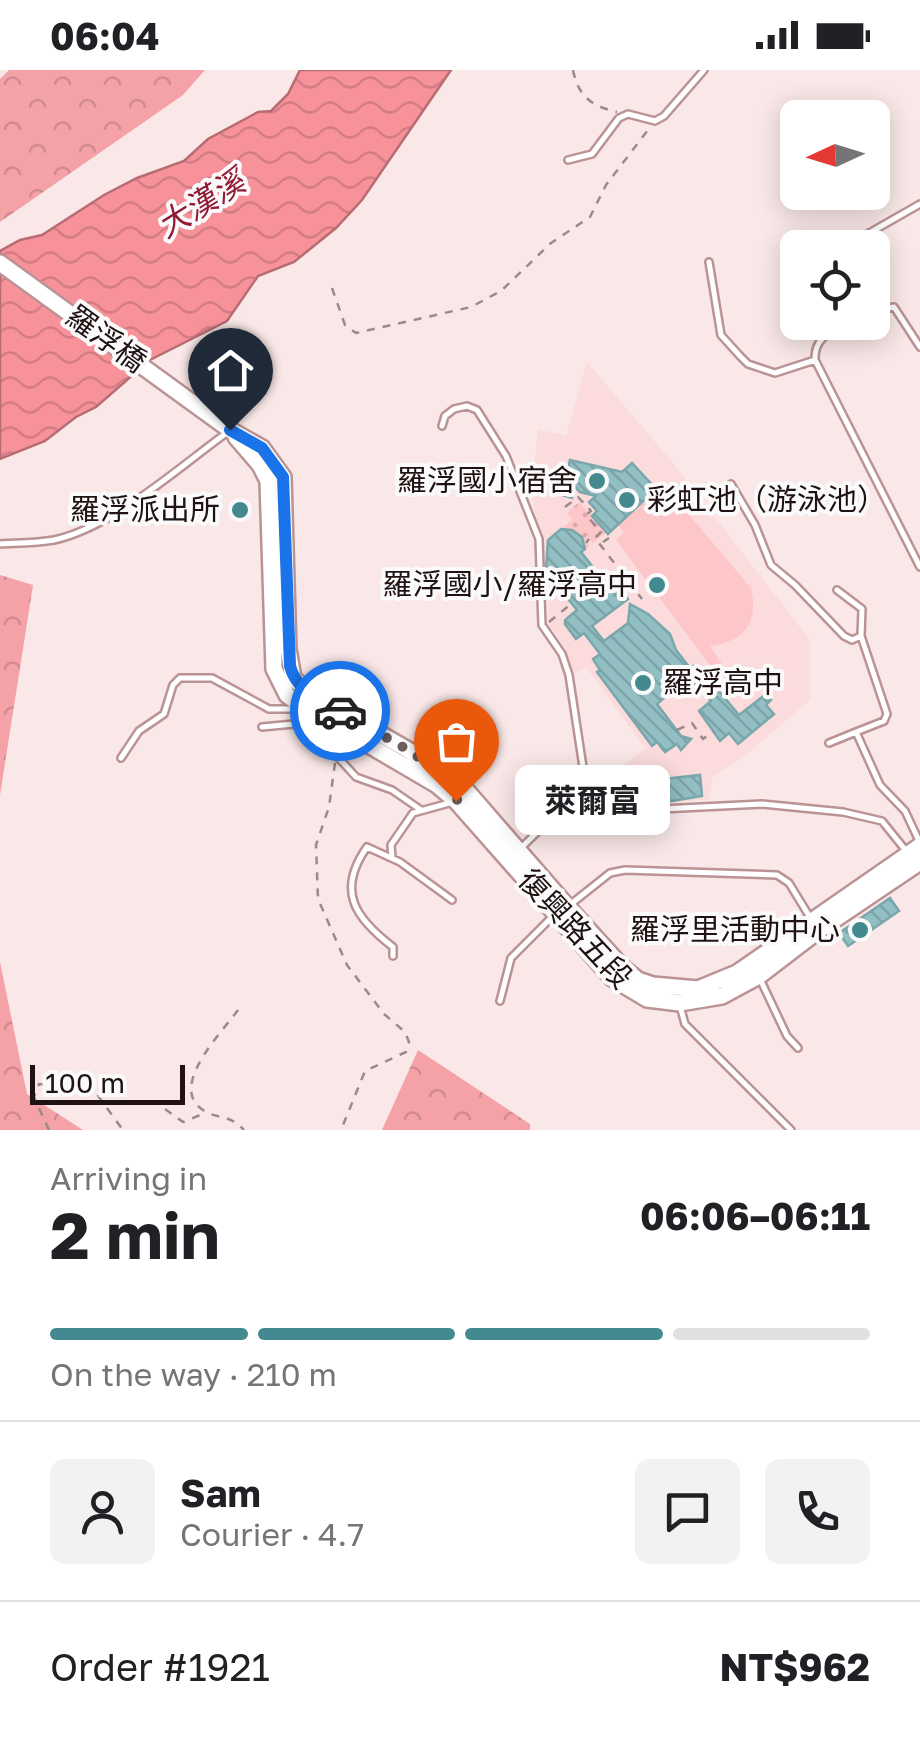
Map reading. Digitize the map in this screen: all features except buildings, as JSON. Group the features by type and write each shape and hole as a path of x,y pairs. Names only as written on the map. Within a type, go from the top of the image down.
{"main road":[{"name":"羅浮橋","path":"0,263 230,430"},
{"path":"230,430 260,465 268,481 278,538 282,667"},
{"name":"復興路五段","path":"282,667 287,695 306,709 461,795"},
{"name":"復興路五段","path":"282,667 309,694 408,750 461,795 628,990 647,999 680,1004 722,996 759,976 815,925"},
{"name":"復興路五段","path":"561,911 638,980 698,989 737,972 815,925 918,855"}],"lane":[{"path":"568,160 592,154 619,118 628,114 655,121 664,116 704,70"},
{"path":"874,230 920,204"},
{"path":"709,262 721,336 748,364 775,373 815,360"},
{"path":"890,308 894,307 920,347"},
{"path":"818,340 814,348 815,360 920,568"},
{"path":"442,426 445,416 454,409 467,406 477,410 506,456 539,539 543,626 562,654 583,767 614,805 641,810 762,804 842,812 882,821 918,855"},
{"path":"0,544 55,540 91,526 140,496 230,430"},
{"path":"731,484 755,526 771,566 844,636 852,640 860,636"},
{"path":"829,743 884,721 887,714 860,636 862,609 837,590"},
{"path":"121,758 139,731 164,714 173,685 180,678 212,678 268,709 306,709"},
{"path":"408,750 476,719"},
{"path":"262,728 294,724 334,738"},
{"path":"856,732 880,786 905,811 918,855"},
{"path":"336,755 356,777 392,790 421,810"},
{"path":"513,854 590,780"},
{"path":"392,857 391,845 413,813 461,795"},
{"path":"393,956 394,947 375,935 357,912 352,879 355,864 367,846 392,857 452,900"},
{"path":"500,1002 511,958 561,911 610,874 626,870 776,875 789,883 815,925"},
{"path":"737,972 759,976 787,1036 798,1048"},
{"path":"680,1004 685,1024 791,1130"}],"path":[{"path":"573,70 585,100 628,114"},
{"path":"332,288 345,324 356,333 472,307 500,292 551,243 590,217 606,184 655,121"},
{"path":"566,507 578,498 583,500 591,511 586,515 601,532 595,538 642,599"},
{"path":"604,542 608,538"},
{"path":"543,626 572,604"},
{"path":"677,730 692,723 703,739 714,730"},
{"path":"336,755 328,807 316,845 318,899 347,965 384,1014 405,1032 408,1042 406,1052 364,1071 341,1130"},
{"path":"238,1010 190,1079 191,1093 206,1112 234,1119 244,1130"},
{"path":"49,1130 34,1097 40,1084 93,1089 123,1130"},
{"path":"165,1109 184,1122 206,1112"}],"shaded area":[{"name":"羅浮國小/羅浮高中","path":"587,362 673,463 810,640 810,700 741,759 713,776 709,800 642,803 620,799 602,783 645,748 586,667 574,674 564,647 548,623 542,538 531,496 538,429 566,436"},
{"path":"662,483 751,588 753,611 747,628 732,640 710,646 727,672 719,677 616,540 624,533 618,525"},
{"path":"579,502 606,532 593,543 586,536 589,546 585,549 572,529 561,529 572,520 567,513"}],"green space":[{"path":"9,70 205,70 183,95 0,222 0,79"},
{"path":"0,575 33,585 0,795"},
{"path":"0,962 27,1094 83,1130 0,1130"},
{"path":"418,1050 530,1124 530,1130 382,1130"}],"water":[{"name":"大漢溪","path":"300,70 451,70 362,200 336,228 294,262 258,276 227,321 150,360 96,407 45,441 0,459 0,251 20,240 42,235 137,178 184,161 208,139 258,112 271,111 288,94"}],"way so far":[{"path":"340,711 447,774 466,790 456,801"}],"place":[{"name":"羅浮國小宿舍","path":"597,481"},
{"name":"彩虹池（游泳池）","path":"627,500"},
{"name":"羅浮派出所","path":"240,510"},
{"name":"羅浮國小/羅浮高中","path":"657,585"},
{"name":"羅浮高中","path":"643,683"},
{"name":"萊爾富","path":"456,801"},
{"name":"羅浮里活動中心","path":"860,930"}],"route":[{"path":"230,430 262,448 283,477 290,666 293,678 309,694 340,711"}]}
